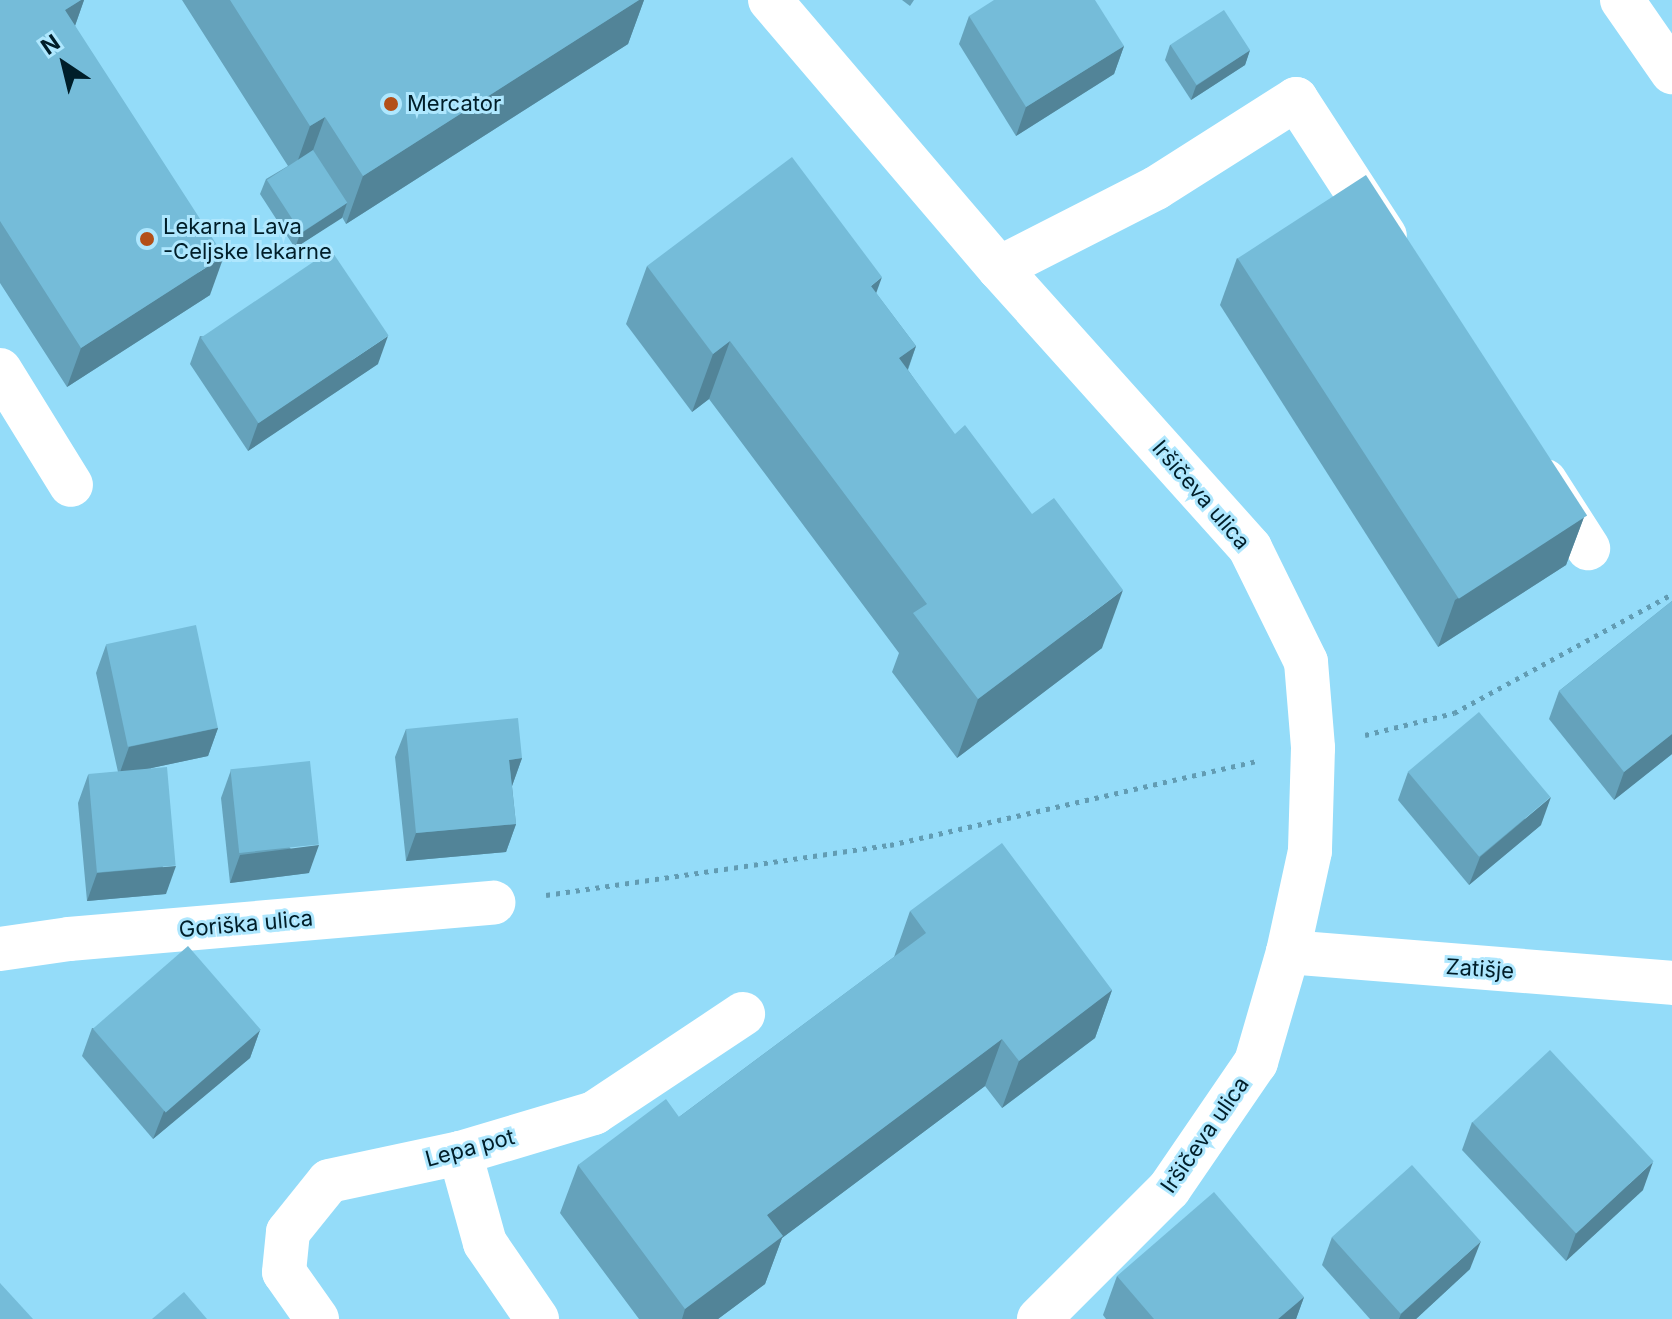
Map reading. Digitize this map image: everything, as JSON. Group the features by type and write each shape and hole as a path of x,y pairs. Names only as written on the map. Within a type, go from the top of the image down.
{"street":[{"name":"Iršičeva ulica","path":"770,0 999,268 1250,548 1306,662 1313,748 1310,851 1288,952 1256,1062 1169,1189 1039,1319"},
{"path":"1622,0 1672,72"},
{"path":"999,268 1156,188 1296,99 1408,271"},
{"path":"0,370 71,485"},
{"path":"1520,442 1588,548"},
{"name":"Goriška ulica","path":"0,949 69,939 493,903"},
{"name":"Zatišje","path":"1288,952 1672,983"},
{"name":"Lepa pot","path":"317,1319 284,1272 288,1232 329,1181 460,1153 594,1113 743,1014"},
{"path":"460,1153 485,1243 537,1319"}],"path":[{"path":"493,903 890,845 1454,713 1672,594"}],"building":[{"path":"0,0 81,0 65,10 224,256 81,348 0,221"},
{"name":"Mercator","path":"230,0 639,0 363,176 325,117 310,126"},
{"path":"994,0 1095,0 1124,46 1026,107 969,16"},
{"path":"1224,10 1250,50 1196,85 1170,45"},
{"path":"313,150 347,203 301,233 267,180"},
{"path":"792,157 882,277 871,286 916,346 899,358 955,434 965,425 1032,514 1054,498 1123,590 978,699 913,613 927,604 730,341 713,354 647,266"},
{"path":"1366,175 1587,516 1459,599 1238,258"},
{"path":"331,250 389,335 258,423 201,338"},
{"path":"1672,601 1672,734 1624,772 1559,691"},
{"path":"196,625 218,728 128,747 106,644"},
{"path":"1479,712 1550,797 1479,857 1408,772"},
{"path":"518,718 522,758 509,760 516,824 416,833 406,729"},
{"path":"310,761 319,845 239,853 230,769"},
{"path":"167,767 176,866 97,873 88,774"},
{"path":"1002,843 1112,990 1019,1061 1002,1039 767,1215 783,1236 685,1309 578,1165 666,1099 679,1117 926,933 910,911"},
{"path":"188,946 261,1030 166,1112 93,1029"},
{"path":"1550,1050 1654,1161 1576,1233 1472,1122"},
{"path":"1412,1165 1481,1242 1401,1314 1332,1237"},
{"path":"1214,1192 1304,1297 1278,1319 1154,1319 1117,1276"},
{"path":"0,1283 33,1319 0,1319"},
{"path":"184,1292 207,1319 152,1319"}],"place":[{"name":"Mercator","path":"391,104"},
{"name":"Lekarna Lava -Celjske lekarne","path":"147,239"}]}
